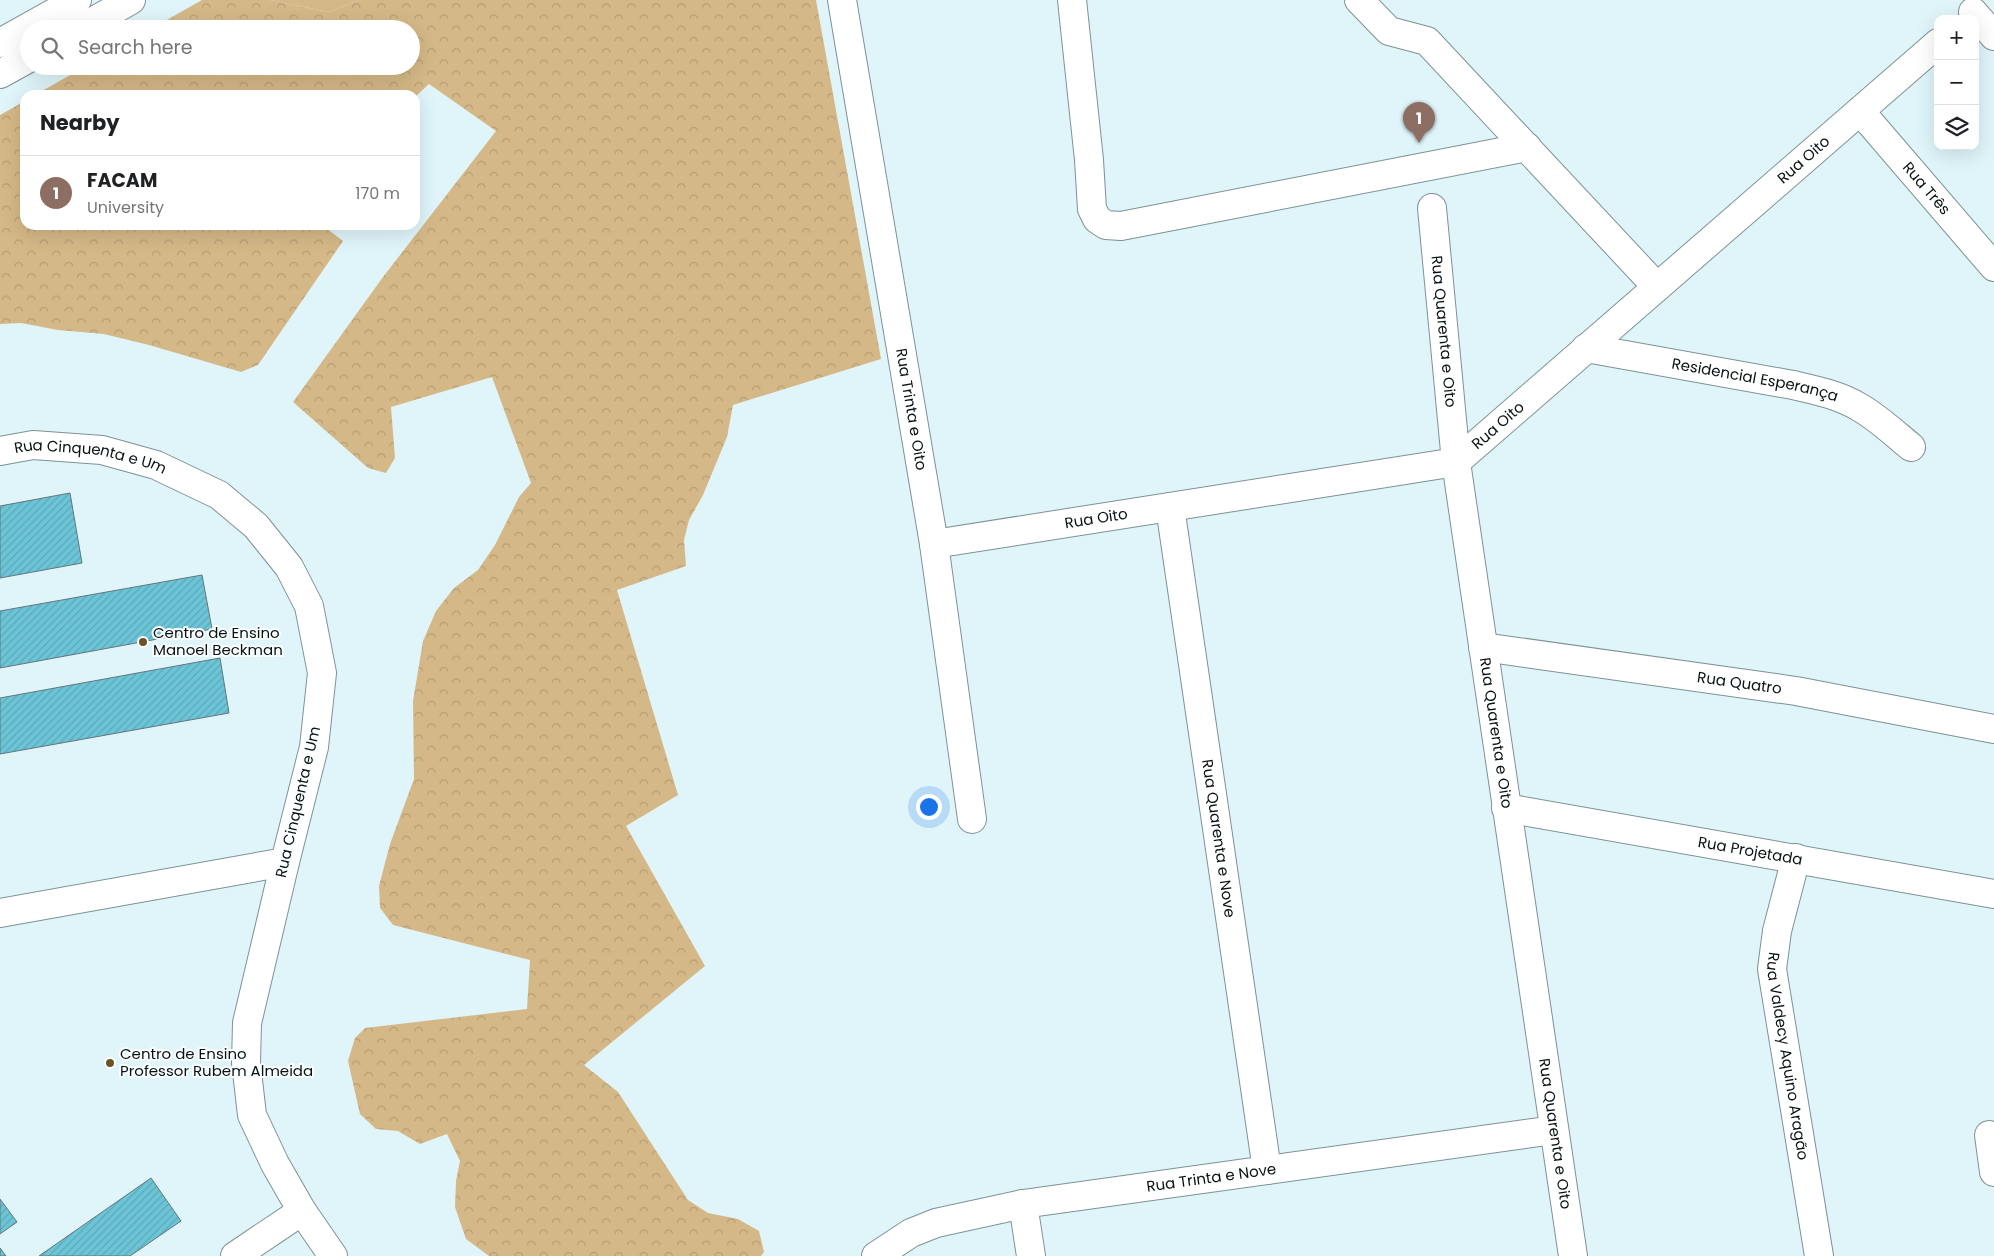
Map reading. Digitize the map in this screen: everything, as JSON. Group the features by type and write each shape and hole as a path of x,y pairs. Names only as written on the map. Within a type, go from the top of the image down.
{"street":[{"path":"41,20 77,0"},
{"path":"96,20 131,0"},
{"name":"Rua Trinta e Oito","path":"842,0 934,544 972,819"},
{"path":"1072,0 1089,160 1092,209 1097,219 1106,225 1121,226 1527,147"},
{"path":"1359,0 1389,31 1426,41 1657,287"},
{"path":"1975,10 1994,36"},
{"path":"0,43 20,32"},
{"name":"Rua Oito","path":"934,544 1456,462 1934,46"},
{"path":"0,74 20,63"},
{"name":"Rua Três","path":"1860,111 1994,267"},
{"name":"Rua Quarenta e Oito","path":"1432,208 1456,462 1573,1256"},
{"name":"Residencial Esperança","path":"1586,348 1793,385 1843,399 1860,407 1911,447"},
{"name":"Rua Cinquenta e Um","path":"0,451 33,446 102,450 156,465 219,495 256,526 290,567 309,606 322,673 314,748 247,1023 246,1063 252,1115 275,1164 302,1211 333,1256"},
{"name":"Rua Quarenta e Nove","path":"1170,507 1267,1170"},
{"name":"Rua Quatro","path":"1483,647 1796,691 1994,728"},
{"name":"Rua Projetada","path":"1506,808 1994,894"},
{"name":"Rua Valdecy Aquino Aragão","path":"1796,858 1777,931 1772,969 1819,1256"},
{"path":"0,913 285,862"},
{"name":"Rua Trinta e Nove","path":"876,1256 911,1233 936,1223 1023,1204 1554,1130"},
{"path":"1989,1135 1994,1172"},
{"path":"1023,1204 1031,1256"},
{"path":"235,1256 302,1211"}],"green space":[{"path":"202,0 270,0 329,12 359,0 816,0 881,359 733,405 727,437 703,495 689,520 684,540 686,566 617,590 678,795 626,826 705,966 584,1065 618,1092 688,1200 708,1213 738,1219 759,1231 764,1252 761,1256 489,1256 466,1239 455,1207 456,1181 460,1161 447,1134 420,1144 398,1131 376,1129 360,1114 348,1061 355,1038 365,1028 527,1009 530,960 393,925 380,908 379,886 390,844 414,779 413,701 423,641 436,611 454,588 478,570 495,545 519,497 531,483 492,377 391,407 395,458 386,473 368,468 293,402 383,277 496,131 429,84 420,92 420,90 44,90 70,75 420,75 420,20 167,20"},
{"path":"270,0 359,0 329,12"},
{"path":"20,104 20,230 329,230 343,241 258,365 241,372 104,334 58,330 21,323 0,324 0,115"}],"building":[{"path":"70,493 82,563 0,578 0,506"},
{"path":"202,575 212,629 0,668 0,611"},
{"path":"220,658 229,713 0,754 0,698"},
{"path":"151,1178 181,1221 130,1256 39,1256"},
{"path":"0,1199 17,1222 0,1234"},
{"path":"0,1248 6,1256 0,1256"}],"place":[{"name":"FACAM","path":"1419,143"},
{"name":"Centro de Ensino Manoel Beckman","path":"143,642"},
{"name":"Centro de Ensino Professor Rubem Almeida","path":"110,1063"}]}
